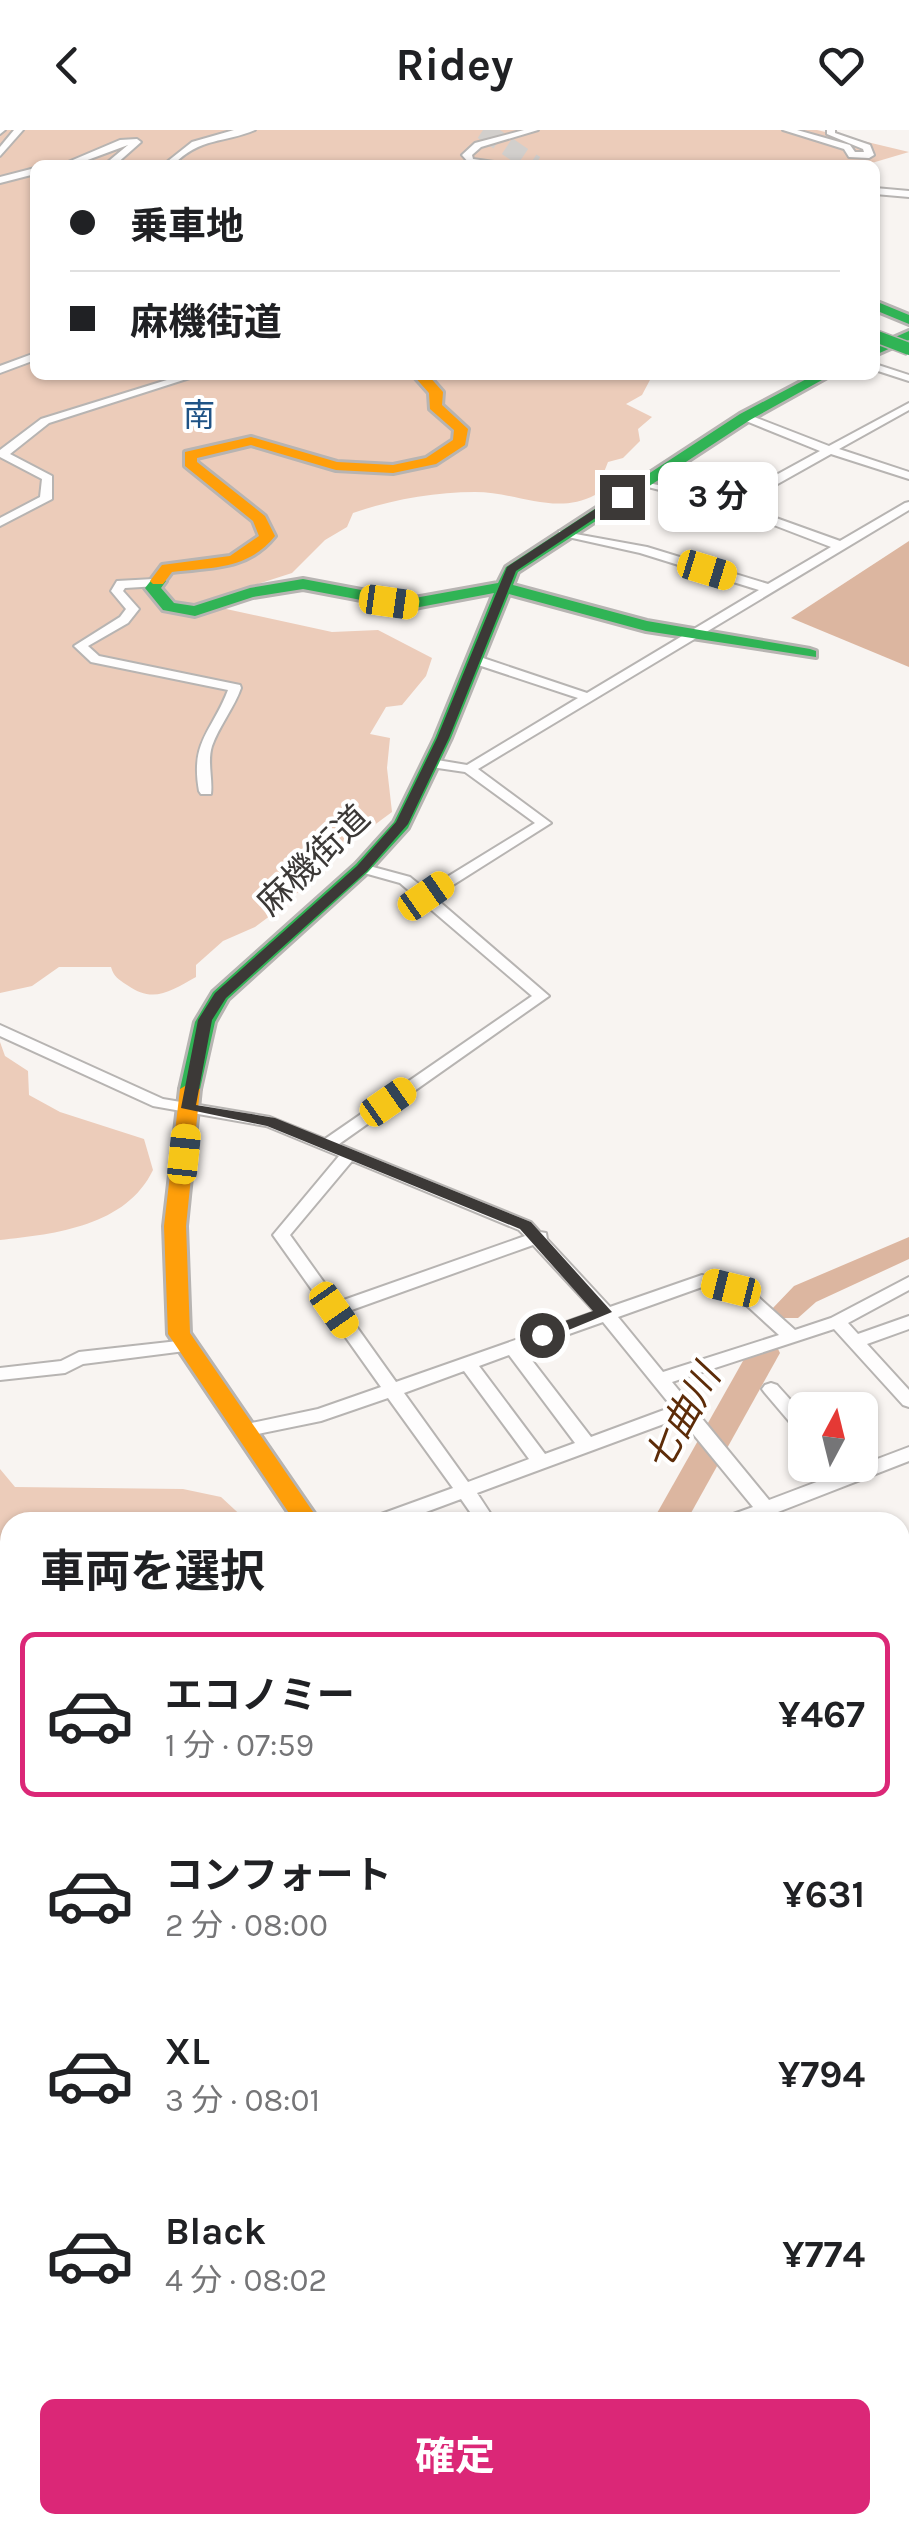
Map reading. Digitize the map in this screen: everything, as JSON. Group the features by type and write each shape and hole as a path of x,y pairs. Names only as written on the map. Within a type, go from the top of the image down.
{"main road":[{"path":"880,306 909,320"},
{"path":"880,345 909,334"},
{"path":"880,348 909,352"},
{"path":"425,380 436,392 435,406 460,429 460,442 449,455 403,466 363,468 320,462 249,441 206,448 190,455 190,463 260,519 267,536 261,548 248,557 205,567 167,568 154,583 169,607 182,611 286,586 321,585 409,604 501,587 628,622 810,654"},
{"name":"麻機街道","path":"301,1512 187,1346 173,1314 172,1272 188,1108 205,1020 220,996 362,868 402,824 431,764 501,587 519,562 746,417 815,380"}],"street":[{"path":"0,153 19,130"},
{"path":"172,160 182,148 207,138 251,130"},
{"path":"470,160 467,155 478,146 534,130"},
{"path":"788,130 847,147 852,155 868,154 867,148 831,130"},
{"path":"78,160 123,142 137,142 115,160"},
{"path":"0,180 30,172"},
{"path":"880,191 909,194"},
{"path":"880,351 909,378"},
{"path":"0,370 30,358"},
{"path":"0,523 37,506 48,494 48,478 2,454 30,429 79,408 177,380"},
{"path":"731,505 909,406"},
{"path":"746,417 909,476"},
{"path":"644,483 731,505 841,546"},
{"path":"469,769 909,505"},
{"path":"563,534 643,550 770,589"},
{"path":"154,583 133,580 121,584 117,591 134,609 124,620 80,646 95,659 236,688 207,735 200,756 206,791"},
{"path":"474,659 590,698"},
{"path":"426,896 544,823 469,769 431,764"},
{"path":"327,1145 541,996 405,880 362,868"},
{"path":"0,1030 126,1089 188,1108 249,1116 526,1226 604,1312 768,1512"},
{"path":"348,1154 282,1235 480,1512"},
{"path":"334,1310 540,1238"},
{"path":"248,1430 321,1415 604,1312 702,1281 750,1299 791,1336"},
{"path":"659,1380 836,1322 909,1283"},
{"path":"836,1322 909,1401"},
{"path":"856,1342 909,1322"},
{"path":"0,1374 65,1367 79,1358 187,1346"},
{"path":"512,1346 588,1446"},
{"path":"467,1363 542,1464"},
{"path":"771,1389 788,1408"},
{"path":"408,1512 682,1410"},
{"path":"878,1462 909,1454"},
{"path":"777,1512 825,1482"}],"shaded area":[{"path":"0,130 817,130 909,152 880,161 30,160 30,380 650,380 642,395 626,404 652,417 638,429 640,441 623,458 608,462 595,495 580,501 551,503 460,492 382,504 353,513 347,527 325,540 292,573 215,598 217,607 332,632 378,630 432,658 426,676 402,705 386,707 370,734 390,738 387,768 392,812 327,860 290,901 255,927 223,941 196,965 196,977 170,991 154,995 136,991 117,978 111,967 59,967 32,986 0,993"},
{"path":"909,541 909,667 791,618"},
{"path":"0,1042 5,1056 28,1071 29,1095 60,1112 144,1139 153,1170 126,1204 66,1230 0,1240"},
{"path":"0,1469 15,1487 183,1489 221,1497 237,1512 0,1512"}],"waterway":[{"name":"七曲川","path":"787,1310 805,1294 909,1247"},
{"name":"七曲川","path":"675,1512 764,1353"}],"tunnel":[{"path":"483,130 528,160"}],"traffic: fast":[{"path":"880,307 909,320"},
{"path":"880,349 909,335"},
{"path":"880,338 909,349"},
{"path":"190,1089 205,1022 220,996 362,868 402,824 443,738 511,570 745,417 815,380"},
{"path":"158,581 153,588 169,607 195,611 250,593 303,584 409,604 501,587 646,626 810,654"}],"traffic: slow":[{"path":"158,581 167,568 235,560 247,555 267,536 260,519 190,463 190,455 251,441 336,466 393,469 431,461 460,442 461,429 435,406 436,392 425,380"},
{"path":"190,1089 175,1226 179,1334 301,1512"}],"district":[{"name":"南","path":"199,415"}],"route":[{"path":"542,1335 604,1312 526,1226 270,1122 188,1108 205,1020 220,996 362,868 402,824 443,738 511,570 622,497"}]}
